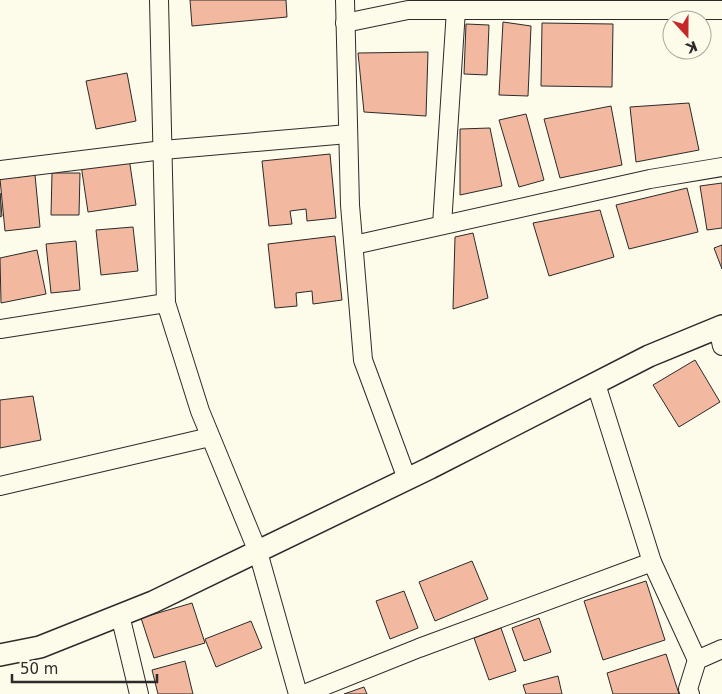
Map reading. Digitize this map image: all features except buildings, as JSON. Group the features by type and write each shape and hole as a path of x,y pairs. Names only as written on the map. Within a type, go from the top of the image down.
{"street":[{"path":"159,0 166,303 200,412 258,552 298,694"},
{"path":"345,0 350,205 363,360 407,479"},
{"path":"345,23 408,10 722,10"},
{"path":"442,225 456,10"},
{"path":"0,170 162,150 348,134"},
{"path":"354,245 650,179 722,167"},
{"path":"0,329 166,303"},
{"path":"0,655 40,647 153,602 407,479 649,356 721,333"},
{"path":"596,384 652,562 697,660 688,689 690,694"},
{"path":"0,486 210,437"},
{"path":"304,694 420,648 652,562"},
{"path":"120,615 139,694"},
{"path":"697,660 722,649"}]}
